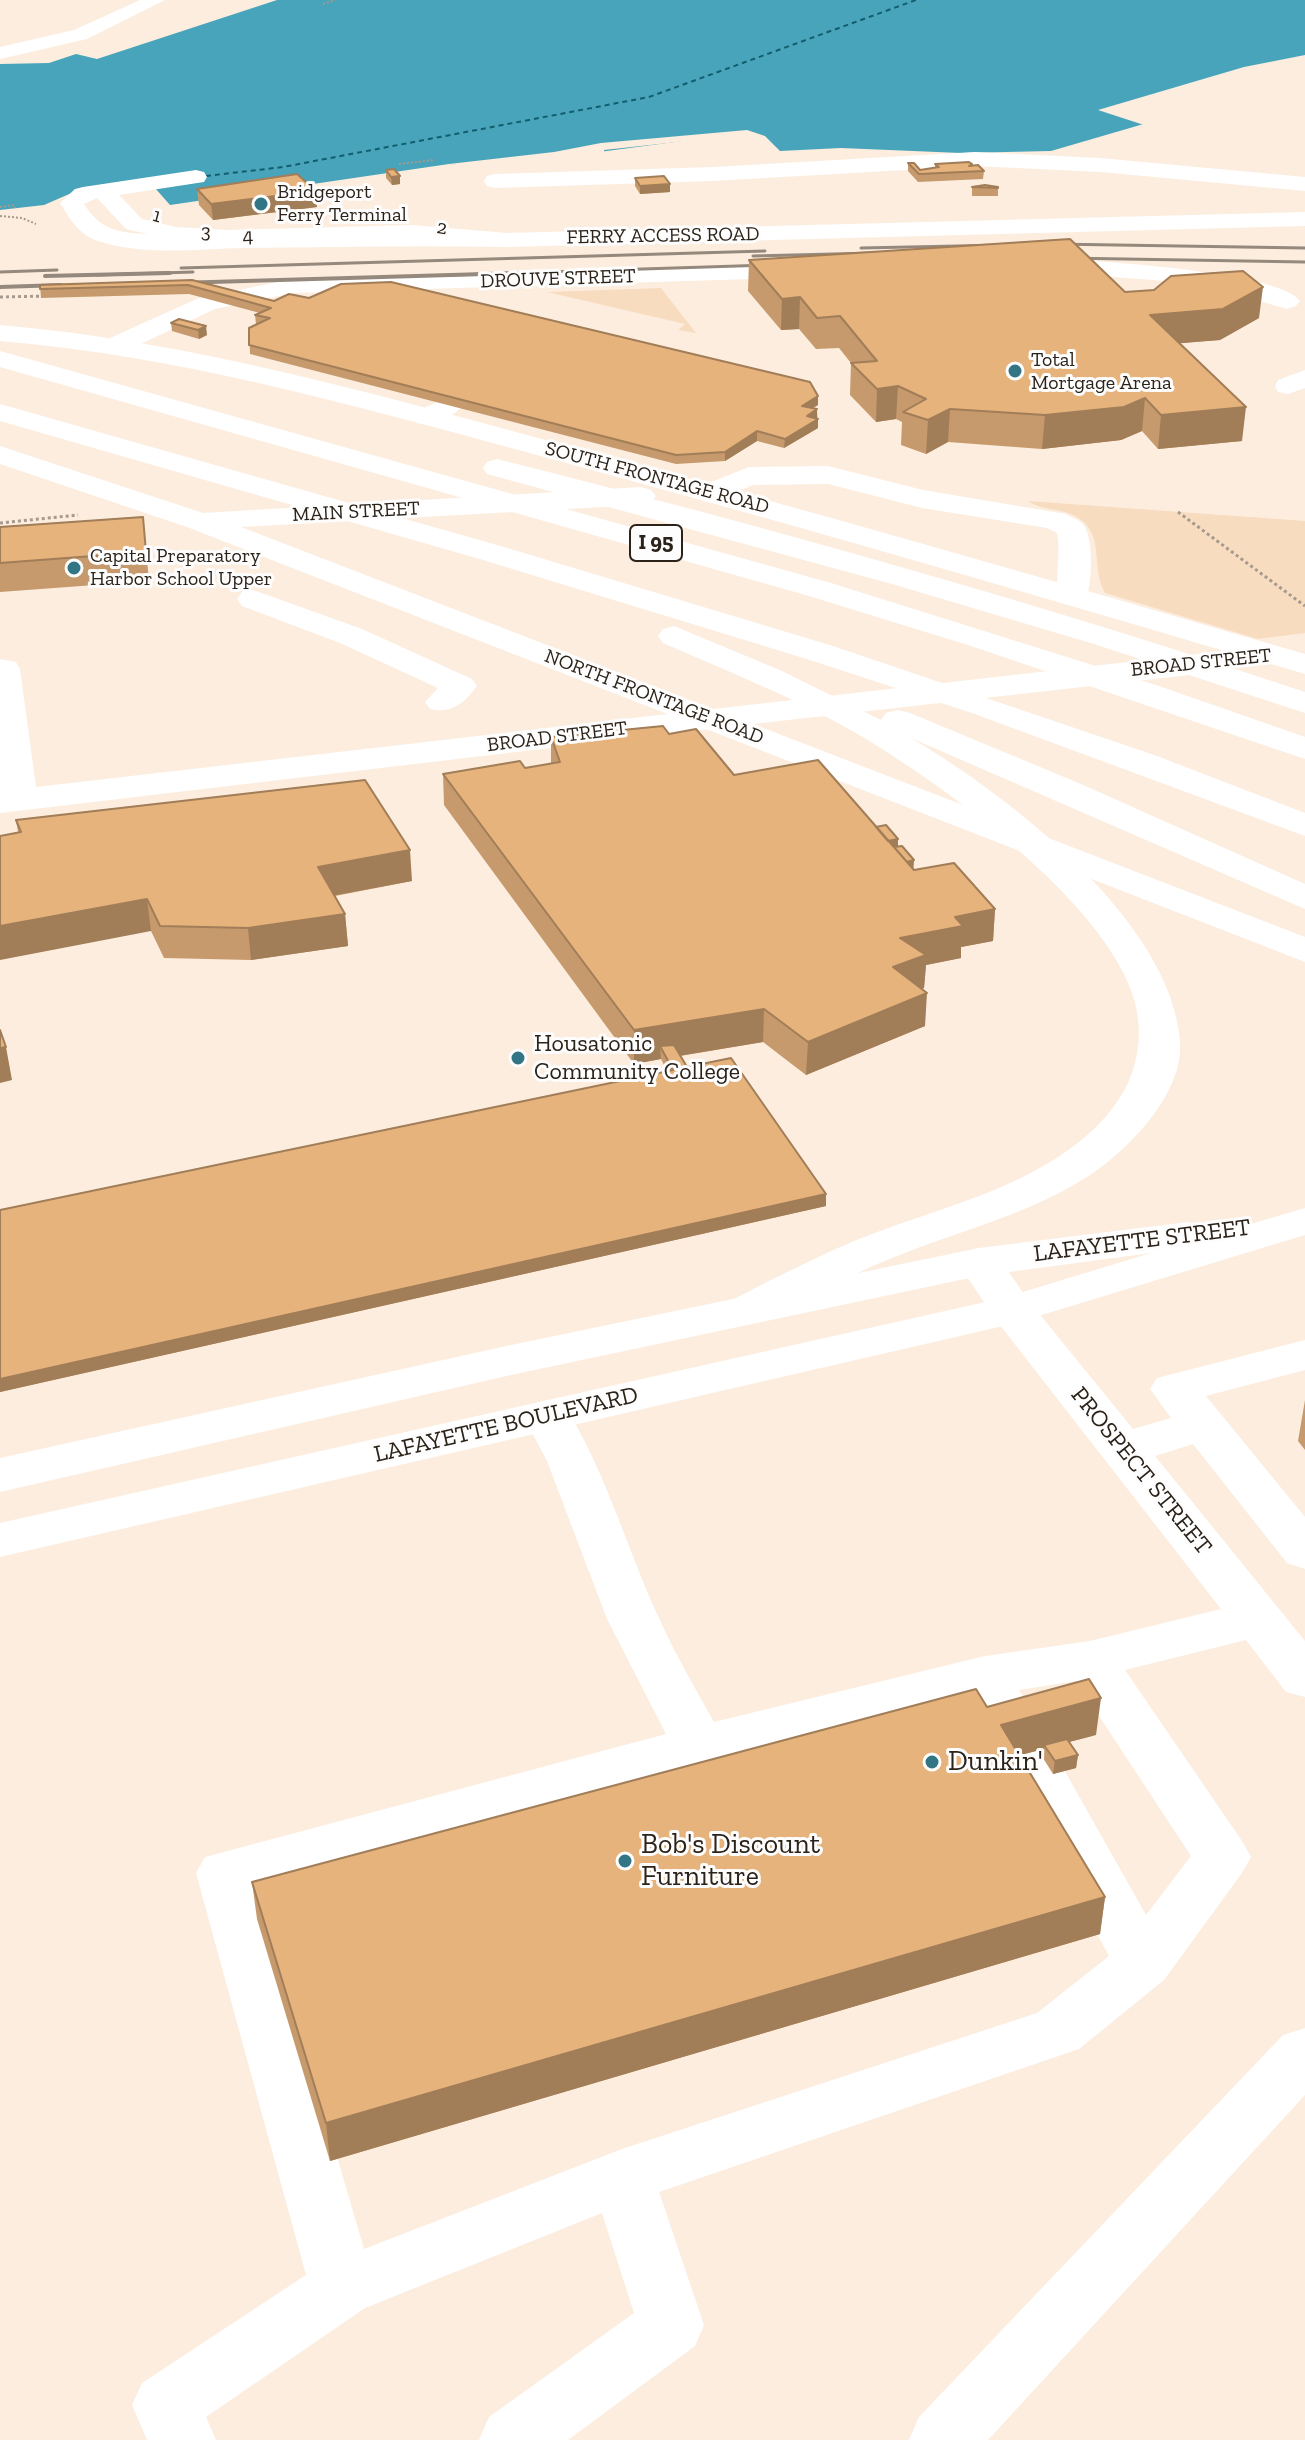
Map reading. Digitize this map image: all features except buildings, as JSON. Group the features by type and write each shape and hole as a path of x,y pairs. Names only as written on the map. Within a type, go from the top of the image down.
{"main road":[{"path":"0,53 80,35 155,0"},
{"path":"495,181 524,180 514,187 517,197 528,202 582,192 619,176 1002,159 1305,184"},
{"name":"FERRY ACCESS ROAD","path":"196,177 83,194 72,203 85,223 96,232 149,242 424,238 507,240 1305,219"},
{"name":"2","path":"110,189 140,212 163,223 207,229 414,224 507,240"},
{"name":"4","path":"110,189 128,220 143,227 176,234 227,237 412,232 507,240"},
{"path":"657,210 706,235"},
{"path":"1022,266 1182,273 1238,285 1287,301"},
{"name":"DROUVE STREET","path":"119,344 208,303 293,286 832,271"},
{"name":"SOUTH FRONTAGE ROAD","path":"0,333 119,344 438,411 1073,596 1295,657"},
{"path":"0,343 639,505 1305,690"},
{"name":"I 95","path":"0,359 890,609 1102,676 1305,749"},
{"name":"I 95","path":"0,412 913,682 1132,757 1305,825"},
{"name":"NORTH FRONTAGE ROAD","path":"0,455 198,521 1305,950"},
{"path":"711,492 749,476 828,475 922,499 1055,520 1071,529 1076,549 1073,596"},
{"name":"MAIN STREET","path":"123,527 711,492"},
{"path":"323,506 506,579 863,705 1069,791 1305,898"},
{"path":"253,599 351,636 460,686 442,702"},
{"path":"1036,616 1305,703"},
{"path":"674,636 832,707 929,763 1018,832 1087,899 1134,957 1153,998 1159,1020 1158,1062 1151,1082 1126,1120 1090,1156 1036,1188 975,1214 865,1252 746,1311"},
{"name":"BROAD STREET","path":"10,801 711,719 1295,657"},
{"path":"0,669 4,669 10,801"},
{"name":"LAFAYETTE STREET","path":"979,1262 1305,1221"},
{"name":"LAFAYETTE STREET","path":"1012,1310 1305,1221"},
{"path":"0,1475 511,1360 979,1262"},
{"name":"PROSPECT STREET","path":"979,1262 1012,1310 1305,1678"},
{"name":"LAFAYETTE BOULEVARD","path":"0,1540 1012,1310"},
{"path":"1305,1355 1174,1389 1305,1551"},
{"path":"511,1360 571,1461 633,1619 699,1746"},
{"path":"1123,1449 1202,1425"},
{"path":"342,2287 225,1873 699,1746 985,1675 1090,1660 1260,1618"},
{"path":"182,2440 166,2405 342,2287 622,2177 1058,2031 1143,1963 1222,1857 1090,1660"},
{"path":"985,1675 1143,1963"},
{"path":"943,2440 1305,2053"},
{"path":"513,2440 671,2325 622,2177"}],"path":[{"path":"323,4 335,0"},
{"path":"412,170 402,164 434,160"},
{"path":"0,207 14,205 9,216"},
{"path":"0,216 36,224"},
{"path":"1178,512 1305,606"}],"shaded area":[{"path":"661,288 696,333 678,330 685,324 547,292"},
{"path":"1028,501 1305,521 1305,633 1258,639 1105,593 1098,573 1095,542 1086,524 1071,514"}],"water":[{"path":"277,0 1305,0 1305,67 1264,71 1143,114 1147,123 1051,151 961,153 841,148 780,151 761,135 743,133 493,166 449,164 170,205 147,179 83,188 44,205 0,210 0,64 49,63 76,54 97,59"}],"pier":[{"path":"1305,55 1305,71 1260,74 1255,76 1258,80 1256,84 1150,115 1150,122 1144,125 1098,110 1244,67"},
{"path":"747,130 765,136 779,150 775,150 761,136 742,135 604,150 605,158 535,169 493,170 449,164 554,152 601,143"}],"ferry route":[{"path":"206,176 283,167 649,97 916,0"}],"railway":[{"path":"1053,244 1305,248"},
{"path":"861,248 1005,245"},
{"path":"181,268 765,251"},
{"path":"753,256 873,253"},
{"path":"1065,258 1305,262"},
{"path":"482,274 769,265"},
{"path":"0,272 57,270"},
{"path":"128,274 193,272"},
{"path":"128,274 170,273"},
{"path":"482,274 519,273"},
{"path":"45,276 128,274"},
{"path":"96,275 128,274"},
{"path":"177,283 482,274"},
{"path":"453,275 482,274"},
{"path":"0,287 61,285"}],"place":[{"name":"Bridgeport Ferry Terminal","path":"261,204"},
{"name":"Total Mortgage Arena","path":"1015,371"},
{"name":"Capital Preparatory Harbor School Upper","path":"74,568"},
{"name":"Housatonic Community College","path":"518,1058"},
{"name":"Dunkin'","path":"932,1762"},
{"name":"Bob's Discount Furniture","path":"625,1861"}]}
